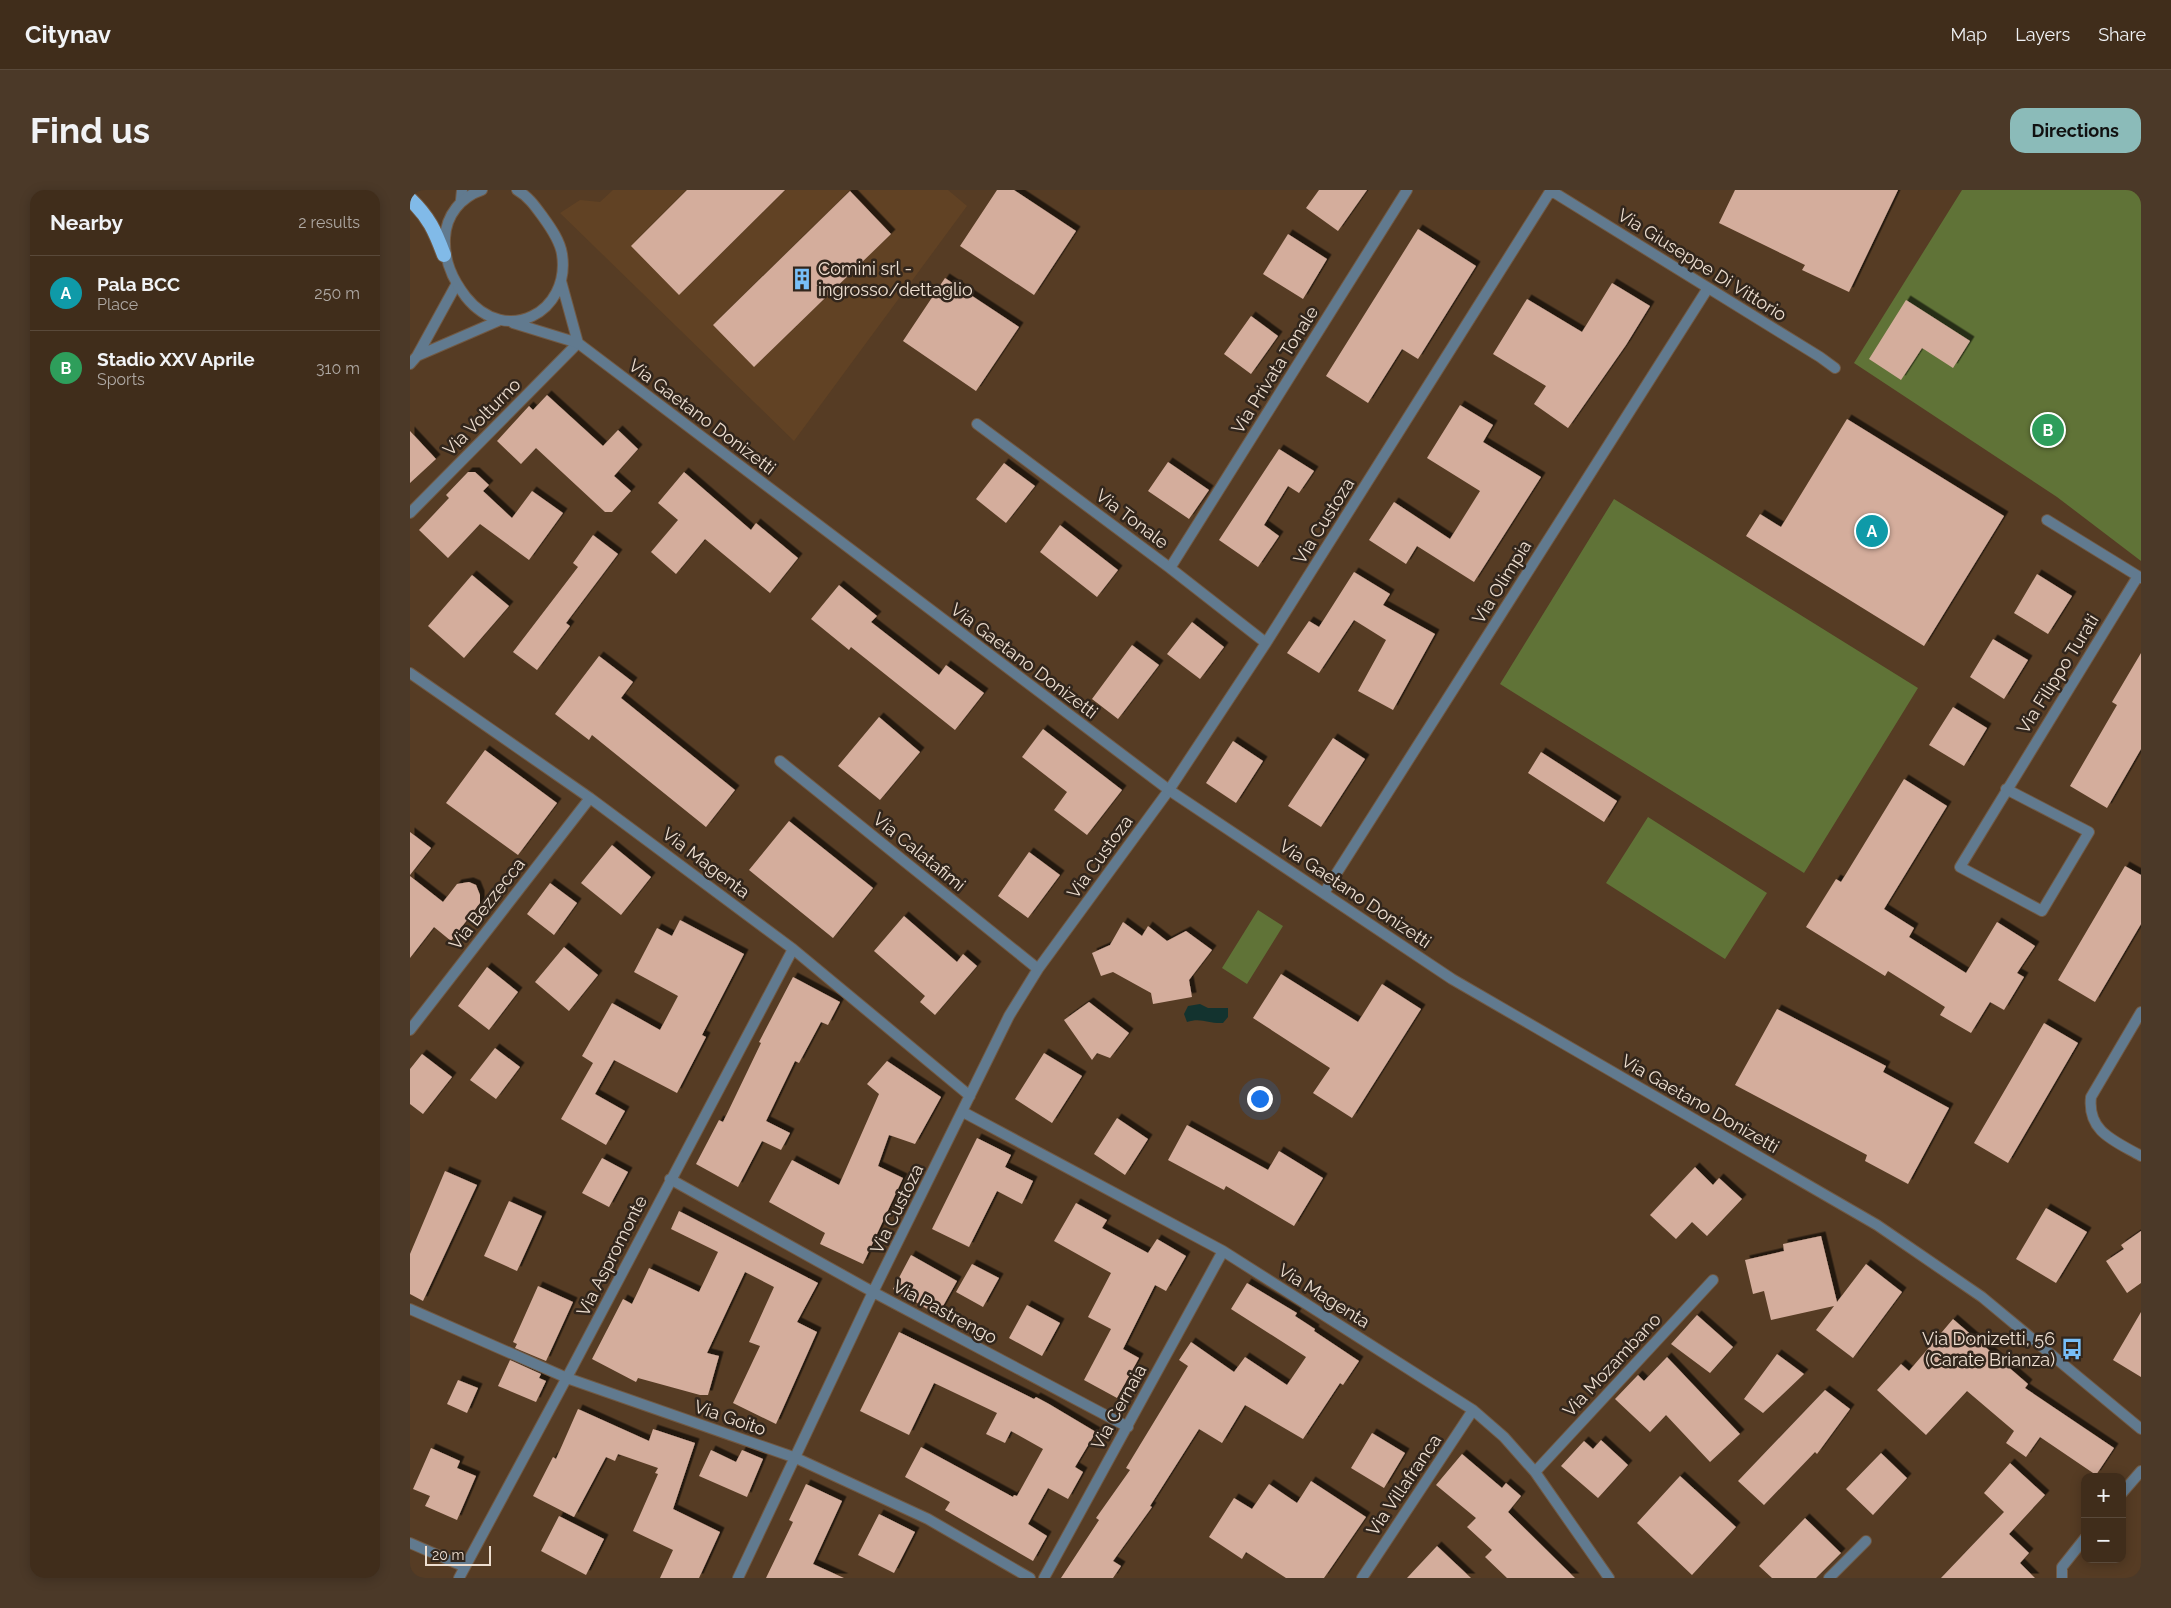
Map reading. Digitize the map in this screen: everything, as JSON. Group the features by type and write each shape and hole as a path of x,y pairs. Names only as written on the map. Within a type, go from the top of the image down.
{"highway":[{"path":"410,199 434,227 444,255"}],"street":[{"path":"482,190 462,195 450,217 445,234 444,255 456,285 481,312 498,321 513,322 533,316 550,301 562,281"},
{"path":"517,190 528,196 554,232 562,254 562,281 578,343"},
{"name":"Via Privata Tonale","path":"1170,568 1407,190"},
{"name":"Via Giuseppe Di Vittorio","path":"1551,190 1835,368"},
{"name":"Via Custoza","path":"738,1578 874,1292 1009,1016 1038,969 1169,790 1266,643 1551,190"},
{"path":"413,360 456,285"},
{"name":"Via Olimpia","path":"1324,893 1708,288"},
{"path":"413,360 498,321"},
{"name":"Via Gaetano Donizetti","path":"513,322 578,343 1169,790 1452,979 1877,1225 1982,1298 2141,1429"},
{"name":"Via Volturno","path":"410,513 578,343"},
{"name":"Via Tonale","path":"977,424 1170,568 1266,643"},
{"path":"2047,520 2139,577"},
{"name":"Via Filippo Turati","path":"2006,789 2089,832 2042,911 1960,867 2006,789 2139,577"},
{"name":"Via Magenta","path":"410,673 590,798 793,948 970,1096"},
{"name":"Via Calatafimi","path":"780,761 1038,969"},
{"name":"Via Bezzecca","path":"410,1030 590,798"},
{"name":"Via Aspromonte","path":"459,1578 567,1378 793,948"},
{"path":"2141,1012 2092,1097 2090,1108 2092,1118 2097,1127 2141,1156"},
{"name":"Via Magenta","path":"963,1112 1223,1251 1473,1410 1504,1437 1535,1472 1608,1578"},
{"name":"Via Pastrengo","path":"670,1179 874,1292 1128,1427"},
{"name":"Via Cernaia","path":"1044,1578 1223,1251"},
{"name":"Via Mozambano","path":"1535,1472 1713,1280"},
{"name":"Via Goito","path":"410,1309 567,1378 796,1458 928,1519 1030,1578"},
{"name":"Via Villafranca","path":"1362,1578 1473,1410"},
{"path":"2126,1488 2141,1470"},
{"path":"1829,1578 1866,1541"},
{"path":"410,1543 465,1567"},
{"path":"2062,1578 2062,1567 2081,1543"}],"shaded area":[{"path":"613,190 948,190 967,206 794,441 560,213 580,200 600,202"}],"green space":[{"path":"1962,190 2141,190 2141,561 2057,497 1854,363"},
{"path":"1614,499 1918,688 1804,873 1500,684"},
{"path":"1648,817 1767,893 1725,959 1606,883"},
{"path":"1258,910 1283,926 1247,984 1222,968"}],"water":[{"path":"1200,1004 1208,1008 1228,1008 1228,1017 1223,1023 1201,1020 1187,1022 1184,1014 1188,1006"}],"building":[{"path":"687,190 785,190 679,295 631,246"},
{"path":"997,190 1014,190 1076,231 1034,295 960,246"},
{"path":"1319,190 1367,190 1338,231 1306,208"},
{"path":"1735,190 1898,190 1849,292 1802,270 1805,265 1719,223"},
{"name":"Comini srl - ingrosso/dettaglio","path":"850,191 891,234 754,367 713,325"},
{"path":"1418,229 1476,266 1418,359 1402,349 1368,403 1326,376"},
{"path":"1288,234 1327,259 1303,299 1263,274"},
{"path":"945,278 1019,327 976,391 903,341"},
{"path":"1612,283 1650,306 1626,345 1568,428 1534,404 1546,386 1493,354 1527,299 1582,332"},
{"path":"1906,300 1970,341 1953,368 1922,348 1901,380 1869,359"},
{"path":"1251,316 1278,336 1251,374 1224,354"},
{"path":"547,395 603,446 618,430 638,449 614,476 631,491 612,512 605,512 536,448 521,464 497,441 529,406 533,410"},
{"path":"1460,405 1493,425 1483,442 1541,477 1474,582 1417,546 1406,564 1369,540 1394,502 1450,539 1480,491 1427,458"},
{"path":"1847,419 2004,516 1924,646 1746,536 1760,514 1781,527"},
{"path":"410,431 436,459 410,483"},
{"path":"1279,449 1314,471 1299,493 1288,486 1264,525 1279,536 1258,567 1219,540"},
{"path":"1168,462 1209,490 1189,519 1148,491"},
{"path":"1004,463 1035,486 1006,523 976,499"},
{"path":"468,472 475,472 489,485 483,491 512,518 532,491 563,513 529,560 480,524 448,558 419,530 449,498 446,495"},
{"path":"684,472 751,530 756,523 798,558 770,593 705,539 676,574 651,552 678,520 658,503"},
{"path":"1060,525 1118,570 1097,597 1040,552"},
{"path":"593,535 618,554 566,623 570,626 537,670 513,652 578,567 573,563"},
{"path":"1354,572 1390,594 1383,605 1435,634 1393,710 1358,691 1386,640 1354,620 1319,673 1287,653 1309,621 1319,627"},
{"path":"2037,574 2072,596 2048,634 2014,613"},
{"path":"472,575 509,606 464,658 428,626"},
{"path":"839,585 877,616 871,622 939,675 946,665 984,693 955,730 851,647 849,650 811,619"},
{"path":"1192,622 1224,647 1200,679 1167,654"},
{"path":"1993,639 2028,660 2004,699 1970,677"},
{"path":"1132,645 1159,665 1118,719 1092,699"},
{"path":"2141,653 2141,749 2107,808 2070,786 2117,705 2112,702"},
{"path":"599,656 633,682 621,698 735,790 706,827 592,735 589,740 555,714"},
{"path":"1953,707 1987,728 1964,766 1929,745"},
{"path":"879,717 920,752 880,800 838,766"},
{"path":"1043,729 1122,790 1087,835 1054,810 1067,792 1022,757"},
{"path":"1333,738 1365,759 1321,827 1288,806"},
{"path":"1233,741 1263,761 1236,803 1206,783"},
{"path":"485,750 557,803 518,855 446,803"},
{"path":"1541,752 1617,801 1604,822 1528,773"},
{"path":"1904,779 1947,806 1884,909 1914,928 1909,937 1966,973 1997,922 2035,946 2017,973 2024,977 2004,1010 1990,1002 1971,1033 1940,1015 1945,1007 1888,971 1885,976 1806,927 1836,879 1841,882"},
{"path":"789,821 873,888 833,938 749,870"},
{"path":"410,832 431,848 410,875"},
{"path":"612,845 651,877 621,915 581,883"},
{"path":"1029,852 1060,875 1028,918 998,896"},
{"path":"2125,866 2141,875 2141,924 2095,1002 2058,980"},
{"path":"410,876 443,902 457,884 469,882 476,885 480,895 480,903 451,941 434,927 410,958"},
{"path":"550,883 577,903 554,935 527,914"},
{"path":"904,916 957,962 963,954 977,966 935,1015 920,1002 925,996 874,951"},
{"path":"680,920 744,954 702,1035 706,1037 677,1093 614,1060 595,1094 625,1111 606,1145 561,1119 593,1063 582,1056 612,1003 660,1030 678,996 634,972 657,928 672,936"},
{"path":"1123,922 1142,936 1148,926 1167,941 1186,931 1212,950 1189,980 1192,997 1153,1004 1151,993 1113,972 1101,976 1092,953 1110,945"},
{"path":"564,947 598,975 569,1011 535,982"},
{"path":"487,967 518,992 489,1030 458,1006"},
{"path":"1281,974 1358,1022 1382,984 1421,1009 1352,1118 1313,1093 1330,1068 1253,1018"},
{"path":"793,977 840,1002 828,1025 821,1022 799,1063 795,1061 766,1121 790,1133 781,1150 762,1141 738,1187 696,1164 719,1120 723,1122 761,1043 759,1042"},
{"path":"1089,1002 1129,1033 1110,1058 1097,1053 1092,1060 1064,1020"},
{"path":"1777,1009 1886,1066 1883,1072 1949,1108 1908,1184 1865,1161 1867,1155 1735,1085"},
{"path":"2044,1023 2078,1043 2008,1163 1974,1143"},
{"path":"495,1048 520,1067 496,1099 470,1080"},
{"path":"1044,1053 1082,1076 1052,1123 1015,1099"},
{"path":"422,1054 452,1077 423,1114 410,1104 410,1069"},
{"path":"887,1061 941,1097 915,1144 889,1135 878,1166 903,1178 863,1264 820,1244 825,1233 769,1202 792,1160 839,1185 879,1094 867,1084"},
{"path":"1117,1118 1148,1139 1125,1175 1094,1154"},
{"path":"1187,1125 1268,1170 1279,1151 1323,1178 1294,1226 1226,1186 1224,1190 1168,1160"},
{"path":"977,1138 1011,1155 1005,1167 1033,1181 1022,1204 997,1191 969,1247 932,1229"},
{"path":"602,1158 628,1172 609,1207 582,1193"},
{"path":"1695,1167 1713,1185 1719,1178 1742,1199 1707,1236 1692,1222 1676,1239 1650,1215"},
{"path":"445,1171 477,1185 423,1301 410,1294 410,1254"},
{"path":"509,1201 542,1216 517,1271 484,1256"},
{"path":"1076,1203 1107,1220 1102,1228 1148,1253 1157,1239 1186,1256 1166,1291 1155,1285 1123,1349 1139,1358 1117,1398 1084,1380 1111,1329 1088,1317 1111,1273 1054,1241"},
{"path":"2046,1208 2087,1232 2056,1283 2016,1259"},
{"path":"679,1211 818,1283 797,1322 817,1332 776,1424 733,1403 760,1346 749,1342 774,1287 745,1272 707,1353 719,1356 708,1395 700,1395 638,1378 636,1382 592,1359 623,1299 632,1304 649,1268 699,1292 718,1252 671,1229"},
{"path":"2141,1231 2141,1283 2127,1293 2106,1261 2124,1249 2121,1245"},
{"path":"1821,1236 1837,1302 1866,1264 1902,1292 1853,1358 1816,1330 1834,1306 1771,1320 1764,1291 1753,1294 1745,1260 1784,1251 1783,1244"},
{"path":"911,1255 957,1281 938,1315 893,1289"},
{"path":"972,1264 999,1278 983,1307 956,1292"},
{"path":"1247,1283 1297,1313 1295,1316 1315,1329 1314,1331 1359,1361 1343,1385 1340,1383 1303,1439 1245,1405 1222,1443 1199,1429 1150,1506 1152,1507 1113,1561 1121,1566 1113,1578 1061,1578 1099,1520 1096,1518 1130,1470 1126,1468 1188,1366 1179,1360 1191,1342 1234,1372 1245,1357 1287,1385 1306,1357 1231,1309"},
{"path":"538,1286 573,1302 546,1361 515,1348 517,1344 513,1342"},
{"path":"1027,1305 1060,1323 1042,1356 1009,1338"},
{"path":"2141,1312 2141,1377 2113,1360"},
{"path":"1697,1315 1733,1347 1710,1373 1671,1344"},
{"path":"1953,1319 2028,1384 2025,1388 2114,1448 2097,1473 2093,1473 2040,1437 2026,1457 2006,1443 2014,1431 1967,1391 1926,1435 1877,1390 1901,1364 1909,1371"},
{"path":"899,1332 1034,1399 1036,1397 1096,1432 1075,1467 1083,1472 1068,1499 1048,1488 1028,1524 1047,1536 1033,1561 945,1510 950,1502 905,1477 921,1447 1013,1497 1014,1495 1017,1496 1043,1449 1011,1431 1005,1443 986,1434 997,1413 934,1383 909,1435 860,1411"},
{"path":"1777,1354 1804,1374 1763,1413 1744,1399"},
{"path":"1667,1357 1740,1434 1710,1462 1666,1415 1650,1432 1615,1399 1638,1375 1644,1381"},
{"path":"510,1360 541,1374 539,1378 546,1381 536,1402 498,1386"},
{"path":"458,1380 478,1388 467,1413 447,1404"},
{"path":"1825,1390 1850,1409 1817,1454 1815,1452 1764,1505 1738,1481"},
{"path":"578,1409 649,1441 653,1429 695,1443 673,1509 720,1532 699,1578 660,1578 673,1550 633,1531 658,1474 655,1473 658,1468 618,1454 615,1461 606,1457 574,1517 533,1496 553,1457 556,1459"},
{"path":"1372,1433 1405,1453 1384,1488 1351,1468"},
{"path":"1601,1440 1628,1465 1598,1498 1561,1466 1584,1441 1593,1449"},
{"path":"431,1448 460,1461 457,1468 476,1476 457,1520 425,1506 430,1496 413,1489"},
{"path":"711,1450 736,1462 742,1450 763,1459 747,1497 699,1476"},
{"path":"1881,1453 1907,1478 1873,1515 1846,1489"},
{"path":"1462,1454 1502,1488 1506,1483 1521,1496 1508,1512 1575,1578 1507,1578 1485,1557 1492,1550 1467,1527 1476,1518 1436,1485"},
{"path":"2010,1463 2045,1495 2009,1534 2029,1553 2020,1563 2035,1578 1941,1578 2004,1512 1984,1493"},
{"path":"1680,1476 1736,1527 1692,1575 1637,1523"},
{"path":"1311,1481 1366,1517 1324,1578 1286,1578 1246,1552 1242,1559 1209,1537 1234,1498 1252,1509 1269,1484 1297,1503"},
{"path":"806,1484 842,1501 813,1564 844,1578 766,1578 793,1522 789,1520"},
{"path":"879,1514 915,1532 894,1573 858,1555"},
{"path":"559,1516 604,1539 586,1575 541,1551"},
{"path":"1805,1518 1841,1553 1816,1578 1772,1578 1759,1566"},
{"path":"1437,1546 1471,1578 1407,1578"}],"place":[{"name":"Comini srl - ingrosso/dettaglio","path":"802,279"},
{"name":"Stadio XXV Aprile","path":"2048,430"},
{"name":"Pala BCC","path":"1872,531"},
{"name":"Via Donizetti, 56 (Carate Brianza)","path":"2072,1349"}]}
